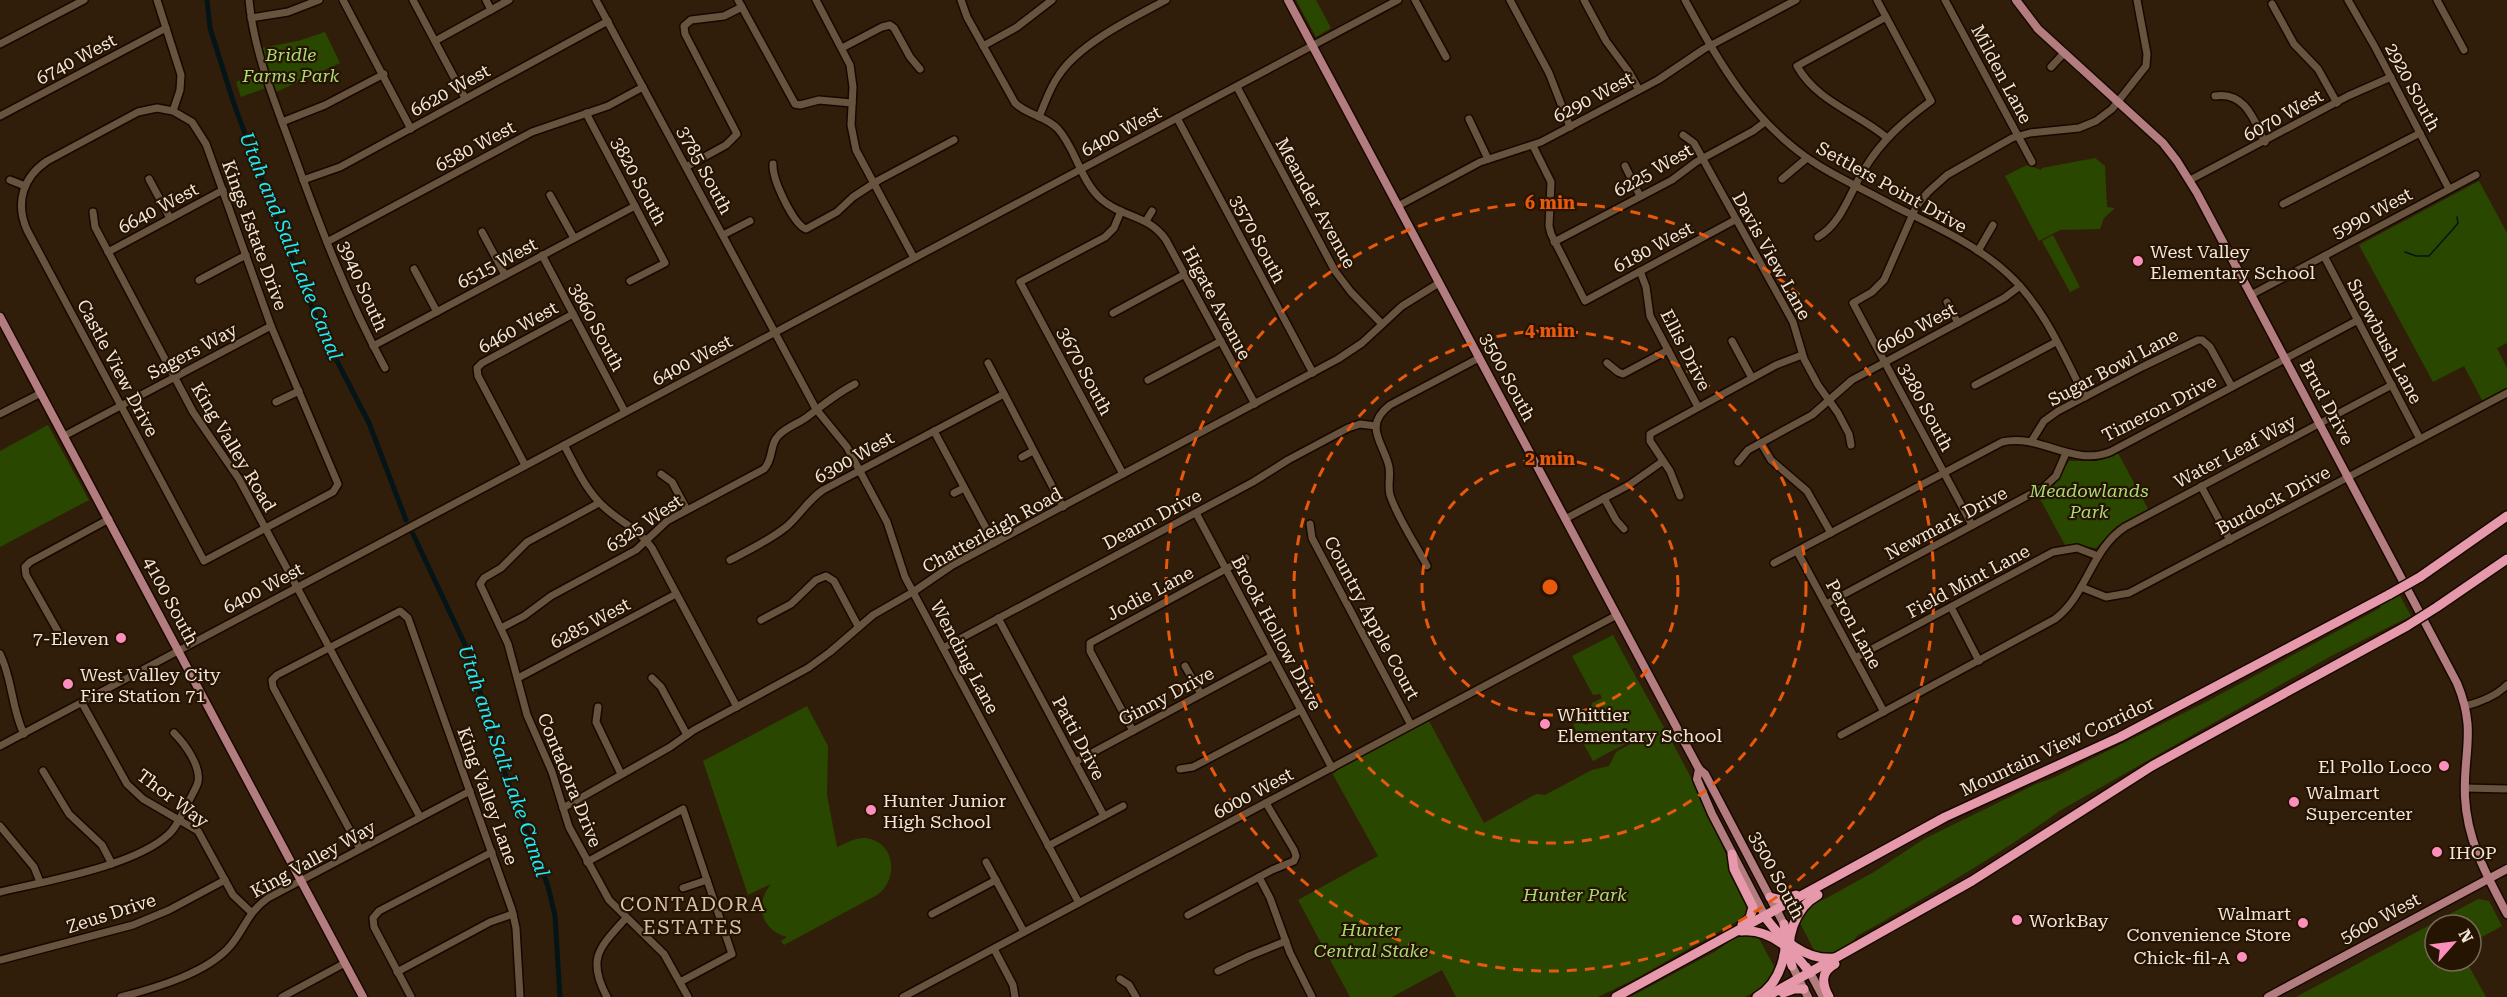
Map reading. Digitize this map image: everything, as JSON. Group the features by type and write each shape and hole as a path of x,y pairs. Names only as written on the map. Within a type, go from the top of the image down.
{"highway":[{"path":"2445,561 2507,511"},
{"name":"Mountain View Corridor","path":"1616,997 1962,809 2120,737 2390,594 2445,561 2507,516"},
{"path":"1766,997 1994,868 2038,837 2152,766 2407,626 2507,559"},
{"path":"1770,897 1781,900 1793,897 1888,844 1918,832"},
{"path":"1756,997 1774,982 1797,916 1808,901 1875,863 1894,846"},
{"path":"1665,971 1743,924 1751,916 1752,904 1733,866 1732,854"},
{"path":"1829,997 1823,983 1828,969 1895,931 1912,916"},
{"path":"1766,917 1810,973"},
{"path":"1784,924 1792,966"},
{"path":"1738,932 1762,933 1817,958 1838,958"},
{"path":"1776,997 1790,990 1806,993"}],"main road":[{"name":"3500 South","path":"1288,0 1784,924"},
{"name":"Brud Drive","path":"2016,0 2032,22 2163,143 2190,180 2445,659 2465,706 2469,738 2465,788 2470,834 2488,879 2507,914"},
{"name":"4100 South","path":"0,317 363,997"},
{"name":"3500 South","path":"1699,769 1697,778 1732,854 1766,917"},
{"name":"5600 West","path":"2268,997 2507,868"},
{"path":"1792,966 1806,993"},
{"path":"1810,973 1823,997"}],"street":[{"path":"0,44 84,0"},
{"path":"10,180 24,186 34,171 47,160 133,114 152,109 173,111 182,75 157,0"},
{"name":"3940 South","path":"249,0 255,42 315,214 373,346 385,368"},
{"path":"251,18 288,12 319,0"},
{"path":"343,0 411,129"},
{"path":"413,0 465,98"},
{"path":"486,0 491,10"},
{"path":"435,41 509,0"},
{"name":"3785 South","path":"596,0 774,333"},
{"path":"816,0 842,48 852,76 851,125 854,144 914,258"},
{"name":"Higate Avenue","path":"961,0 983,46 1015,103 1023,110 1053,124 1061,133 1081,170 1100,197 1121,211 1146,221 1166,240 1255,404"},
{"path":"983,46 1021,24 1052,0"},
{"path":"1147,0 1151,8"},
{"path":"1039,117 1053,86 1073,59 1112,30 1166,0"},
{"name":"6400 West","path":"0,746 1398,0"},
{"path":"1415,0 1446,57"},
{"path":"1510,0 1549,73 1561,110 1570,127"},
{"path":"1584,0 1606,41 1640,90"},
{"name":"Settlers Point Drive","path":"1685,0 1732,83 1765,122 1807,158 1978,251 2020,286 2039,310 2085,397"},
{"name":"6290 West","path":"1398,206 1488,159 1533,146 1570,127 1640,90 1710,46 1796,0"},
{"path":"1818,237 1836,220 1865,166 1887,138 1931,101 1877,0"},
{"name":"Milden Lane","path":"1945,0 2032,162"},
{"path":"1912,215 1928,192 1947,175 2018,136 2073,130 2086,126 2105,115 2146,66 2147,54 2137,0"},
{"name":"2920 South","path":"2348,0 2449,189"},
{"path":"2438,0 2464,50"},
{"path":"686,167 726,145 737,134 684,29 685,24 691,20 724,16 740,3 795,104 800,105 819,100 852,103"},
{"path":"2272,4 2296,48 2318,69 2337,103"},
{"path":"1886,17 1797,66 1803,75 1833,104 1887,138"},
{"name":"6620 West","path":"303,180 334,170 608,21"},
{"path":"842,48 890,25 920,69"},
{"name":"6740 West","path":"0,116 166,28"},
{"path":"2051,67 2064,53"},
{"path":"282,123 329,103 384,74"},
{"name":"6070 West","path":"2190,180 2391,77"},
{"name":"6580 West","path":"327,242 532,132 611,104 643,87"},
{"name":"Meander Avenue","path":"1236,87 1335,271 1351,292 1382,324"},
{"path":"2215,96 2229,95 2243,104 2265,142"},
{"name":"Kings Estate Drive","path":"173,111 192,122 201,132 271,326 337,479 338,487 333,492 265,528"},
{"name":"3820 South","path":"586,113 665,263 630,281"},
{"name":"3570 South","path":"1177,118 1313,373"},
{"path":"1468,119 1488,159"},
{"name":"6225 West","path":"1554,242 1672,180 1702,159 1765,122"},
{"path":"2283,204 2420,133"},
{"name":"Davis View Lane","path":"1683,135 1692,141 1735,220 1764,267 1793,322 1802,355 1847,430 1851,445"},
{"path":"773,164 774,179 798,223 804,228 811,227 835,213 874,184 954,140"},
{"path":"1533,146 1551,182 1549,226 1554,242"},
{"path":"1782,179 1807,158"},
{"path":"1624,166 1641,196"},
{"name":"5990 West","path":"2251,295 2476,175"},
{"path":"149,179 170,218"},
{"name":"Castle View Drive","path":"24,186 21,202 25,224 204,561 265,528"},
{"name":"6640 West","path":"108,252 223,190"},
{"path":"550,195 574,238"},
{"name":"6515 West","path":"373,346 635,206"},
{"name":"3670 South","path":"1121,211 1114,228 1105,237 1020,282 1123,474"},
{"path":"1146,221 1152,211"},
{"name":"King Valley Road","path":"93,212 95,227 175,377 200,423 235,471 420,817"},
{"name":"3280 South","path":"1912,215 1884,280 1872,292 1853,303 1972,525"},
{"name":"6180 West","path":"1554,242 1585,301 1735,220"},
{"path":"723,235 750,221"},
{"path":"1978,251 1993,225"},
{"path":"482,232 505,275"},
{"path":"199,280 246,255"},
{"name":"3860 South","path":"542,255 625,412"},
{"name":"Snowbush Lane","path":"2324,256 2420,439"},
{"path":"414,269 437,312"},
{"name":"Ellis Drive","path":"1640,271 1646,287 1650,316 1698,407"},
{"path":"1113,313 1185,274"},
{"name":"Chatterleigh Road","path":"563,808 814,664 873,615 946,570 1356,348 1409,301 1439,283"},
{"name":"6060 West","path":"1738,462 1745,452 1808,418 1847,382 2004,298 2020,286"},
{"path":"1947,302 1958,323"},
{"name":"6460 West","path":"525,465 478,376 477,368 482,363 573,314"},
{"name":"Timeron Drive","path":"1774,563 2002,442 2019,440 2031,442 2088,457 2110,452 2358,320"},
{"name":"Sagers Way","path":"64,436 271,326"},
{"name":"Wending Lane","path":"774,333 816,409 843,442 860,471 890,528 900,565 913,592 1079,903"},
{"name":"Sugar Bowl Lane","path":"2031,442 2044,421 2085,397 2198,340 2207,343 2210,347 2232,387"},
{"path":"1148,380 1221,341"},
{"path":"1732,341 1752,378"},
{"path":"1975,385 2056,342"},
{"path":"1607,363 1623,374 1668,350"},
{"path":"1680,496 1677,483 1651,444 1650,434 1752,378 1802,355"},
{"path":"1427,566 1391,496 1390,468 1377,439 1376,426 1382,413 1390,405 1479,358"},
{"path":"988,363 1063,507"},
{"name":"6325 West","path":"501,628 524,616 547,599 634,552 665,523 764,469 771,460 777,437 855,384"},
{"name":"Water Leaf Way","path":"1841,735 2055,619 2070,606 2106,543 2117,532 2392,385"},
{"path":"276,402 299,391"},
{"path":"1,411 41,393"},
{"name":"Burdock Drive","path":"2080,588 2106,597 2121,596 2507,393"},
{"name":"6300 West","path":"730,560 778,533 813,497 1004,394"},
{"name":"Deann Drive","path":"943,648 1196,513 1348,428 1360,424 1376,426"},
{"path":"934,431 994,543"},
{"path":"1761,443 1771,460 1807,491 1831,533"},
{"path":"564,445 589,491 599,503 633,527 646,540 737,707"},
{"path":"1022,457 1033,451"},
{"name":"Newmark Drive","path":"1826,604 2044,487 2056,476 2066,453"},
{"path":"1565,519 1633,482 1663,461"},
{"path":"661,474 672,482 687,510"},
{"path":"2201,486 2230,540"},
{"path":"954,493 964,488"},
{"path":"1604,498 1616,520 1624,529"},
{"name":"Contadora Drive","path":"599,503 527,542 504,565 484,578 480,584 501,628 518,678 526,715 552,772 569,826 587,862 609,900 659,948 688,997"},
{"name":"Brook Hollow Drive","path":"1196,513 1332,768"},
{"path":"64,642 26,575 25,567 30,562 109,519"},
{"name":"Country Apple Court","path":"1310,524 1312,538 1411,725"},
{"name":"Field Mint Lane","path":"1855,658 2058,550 2077,548 2098,556"},
{"name":"Peron Lane","path":"1797,551 1884,712"},
{"name":"Jodie Lane","path":"1133,731 1090,651 1089,645 1094,640 1246,558"},
{"path":"761,620 791,603 816,580 826,576 834,581 858,626"},
{"name":"6285 West","path":"518,678 676,594"},
{"path":"1951,607 1979,661"},
{"name":"King Valley Lane","path":"329,647 394,613 402,612 408,618 513,914 520,997"},
{"name":"6000 West","path":"903,997 1617,615"},
{"name":"Patti Drive","path":"998,618 1104,816"},
{"path":"329,647 277,675 272,680 273,687 360,849"},
{"path":"0,654 14,711 24,734"},
{"name":"Ginny Drive","path":"1075,762 1272,656"},
{"path":"1185,666 1201,694"},
{"path":"652,678 661,687 687,735"},
{"path":"2465,706 2479,703 2505,689"},
{"name":"Thor Way","path":"82,703 127,784 142,799 194,828 201,835 236,899 251,912"},
{"path":"598,707 596,722 621,774"},
{"path":"1180,769 1193,767 1301,710"},
{"path":"0,892 112,864 167,836 196,787 198,777 187,750 174,734"},
{"path":"43,771 69,814 102,844 112,864"},
{"path":"2465,788 2507,789"},
{"name":"King Valley Way","path":"121,997 168,982 218,958 233,942 251,912 268,898 470,791"},
{"path":"1188,915 1259,877 1293,862 1295,858 1285,834 1266,803"},
{"path":"1048,846 1124,806"},
{"path":"587,862 684,809 732,954 680,982"},
{"path":"0,826 32,864 40,882"},
{"path":"411,997 374,927 374,915 492,852"},
{"path":"986,862 1024,932"},
{"path":"1259,877 1312,997"},
{"name":"Zeus Drive","path":"0,960 133,925 160,914 225,880"},
{"path":"683,888 707,880"},
{"path":"932,914 996,880"},
{"path":"398,972 490,922 513,914"},
{"path":"607,997 596,974 596,958 603,943 626,918"},
{"path":"1218,971 1286,942"},
{"path":"994,949 1013,985 1015,997"},
{"path":"282,997 292,995 345,963"},
{"path":"1120,979 1129,985 1136,997"}],"green space":[{"path":"1296,0 1316,0 1331,28 1316,37"},
{"name":"Bridle Farms Park","path":"325,32 340,63 276,92 261,48 298,41"},
{"name":"Bridle Farms Park","path":"261,73 266,88 241,97 236,82"},
{"path":"2095,158 2105,166 2107,207 2115,208 2104,218 2100,229 2060,230 2039,241 2005,176 2027,165 2041,170"},
{"path":"2479,181 2507,233 2507,343 2497,348 2507,368 2507,389 2483,402 2464,366 2433,382 2359,245"},
{"path":"2053,235 2080,287 2070,292 2042,241"},
{"path":"48,425 89,500 0,547 0,451"},
{"name":"Meadowlands Park","path":"2118,453 2148,509 2116,527 2096,548 2065,545 2039,497 2055,484 2069,461 2096,461"},
{"path":"2399,594 2411,616 2331,656 2061,810 1986,860 1857,936 1854,941 1839,951 1815,952 1799,921 1807,907 1819,898 1823,900 1874,872 1924,839 2208,701 2380,608 2382,603"},
{"name":"Hunter Park","path":"1613,635 1703,802 1746,897 1750,910 1745,917 1635,979 1598,997 1456,997 1442,970 1392,997 1350,997 1298,900 1378,856 1331,771 1429,721 1484,823 1536,794 1545,795 1592,770 1609,766 1616,752 1652,732 1649,731 1593,761 1573,725 1579,721 1586,725 1597,719 1591,707 1592,703 1602,698 1600,694 1593,695 1572,656"},
{"path":"807,706 828,746 827,795 837,847 860,838 874,840 888,853 891,870 889,880 877,895 784,945 781,941 787,937 771,929 763,915 763,900 771,884 748,895 703,761"},
{"path":"2478,899 2489,901 2502,926 2483,936 2483,913 2452,913"},
{"path":"2423,929 2423,973 2473,973 2486,997 2296,997"},
{"path":"1747,934 1757,935 1776,971 1763,988 1745,997 1630,997 1716,951 1733,939"}],"waterway":[{"name":"Utah and Salt Lake Canal","path":"207,0 210,28 234,104 285,241 322,332 369,423 406,520"},
{"path":"2405,252 2416,256 2429,256 2458,223 2457,217"},
{"name":"Utah and Salt Lake Canal","path":"413,534 468,651 502,766 548,886 555,916 560,997"}],"place":[{"name":"West Valley Elementary School","path":"2138,261"},
{"name":"7-Eleven","path":"121,638"},
{"name":"West Valley City Fire Station 71","path":"68,684"},
{"name":"Whittier Elementary School","path":"1545,724"},
{"name":"El Pollo Loco","path":"2444,766"},
{"name":"Walmart Supercenter","path":"2294,802"},
{"name":"Hunter Junior High School","path":"871,810"},
{"name":"IHOP","path":"2437,852"},
{"name":"WorkBay","path":"2017,920"},
{"name":"Walmart Convenience Store","path":"2303,923"},
{"name":"Chick-fil-A","path":"2242,957"}],"district":[{"name":"CONTADORA ESTATES","path":"693,916"}],"park label":[{"name":"Hunter Central Stake","path":"1371,939"}]}
